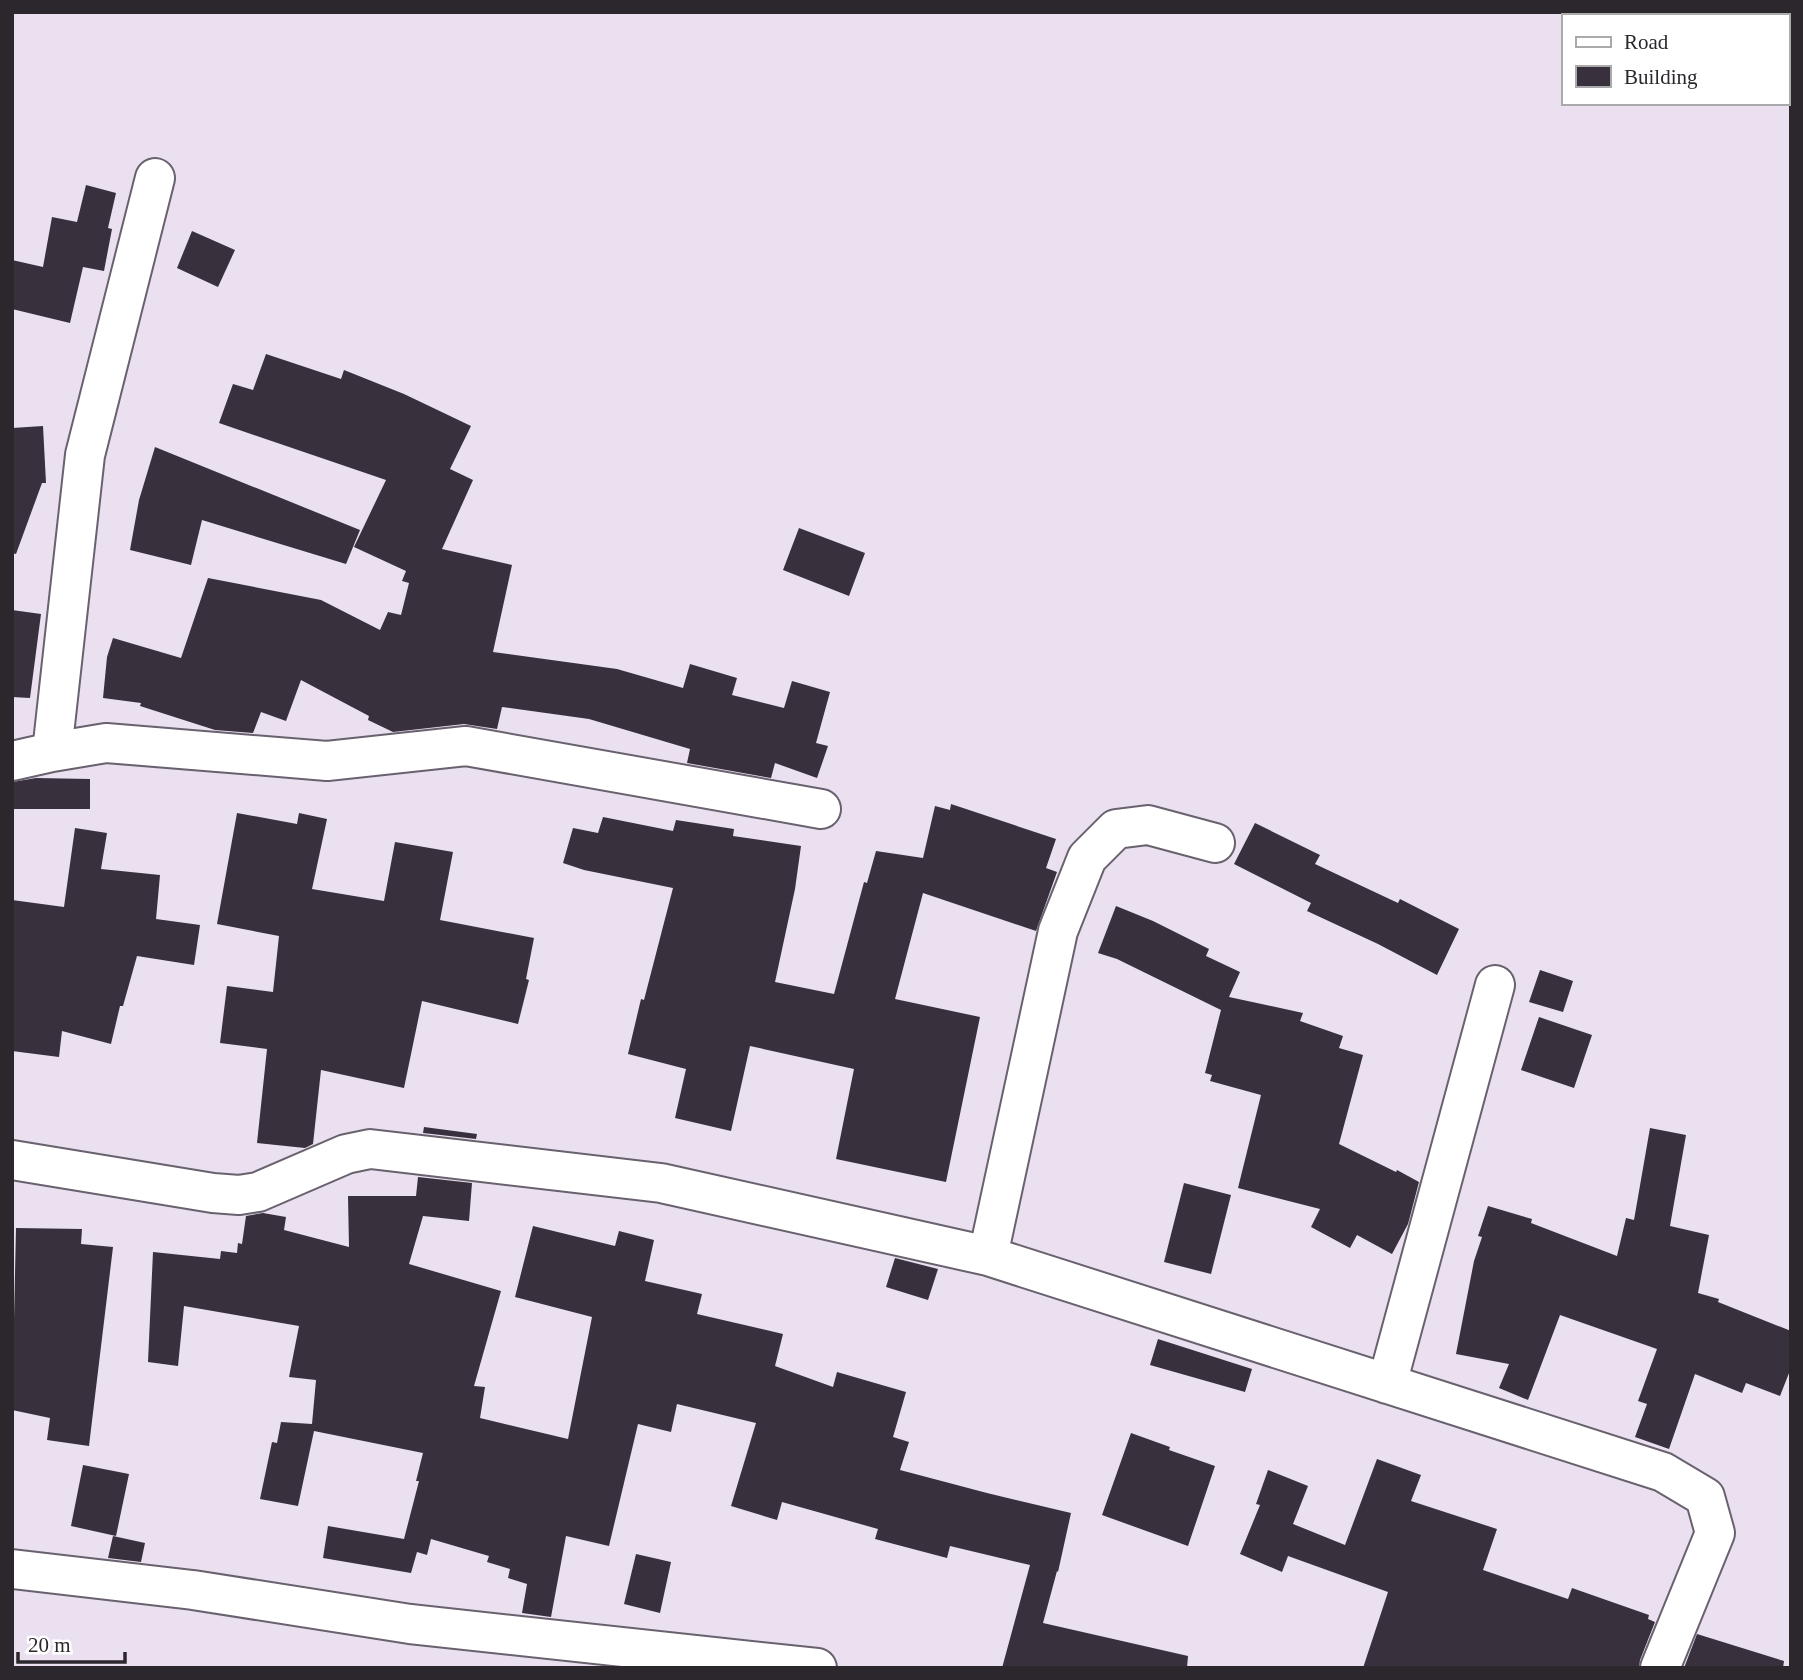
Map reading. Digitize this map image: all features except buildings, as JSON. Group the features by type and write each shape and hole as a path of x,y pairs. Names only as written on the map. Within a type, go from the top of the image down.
{"street":[{"path":"52,752 85,455 155,178"},
{"path":"12,761 106,743 327,761 466,746 821,809"},
{"path":"988,1256 1058,931 1087,858 1116,828 1148,825 1215,843"},
{"path":"1387,1384 1495,985"},
{"path":"12,1160 239,1195 257,1192 346,1154 370,1149 661,1183 988,1256 1663,1472 1705,1497 1715,1533 1660,1668"},
{"path":"12,1569 193,1590 410,1624 817,1668"}]}
